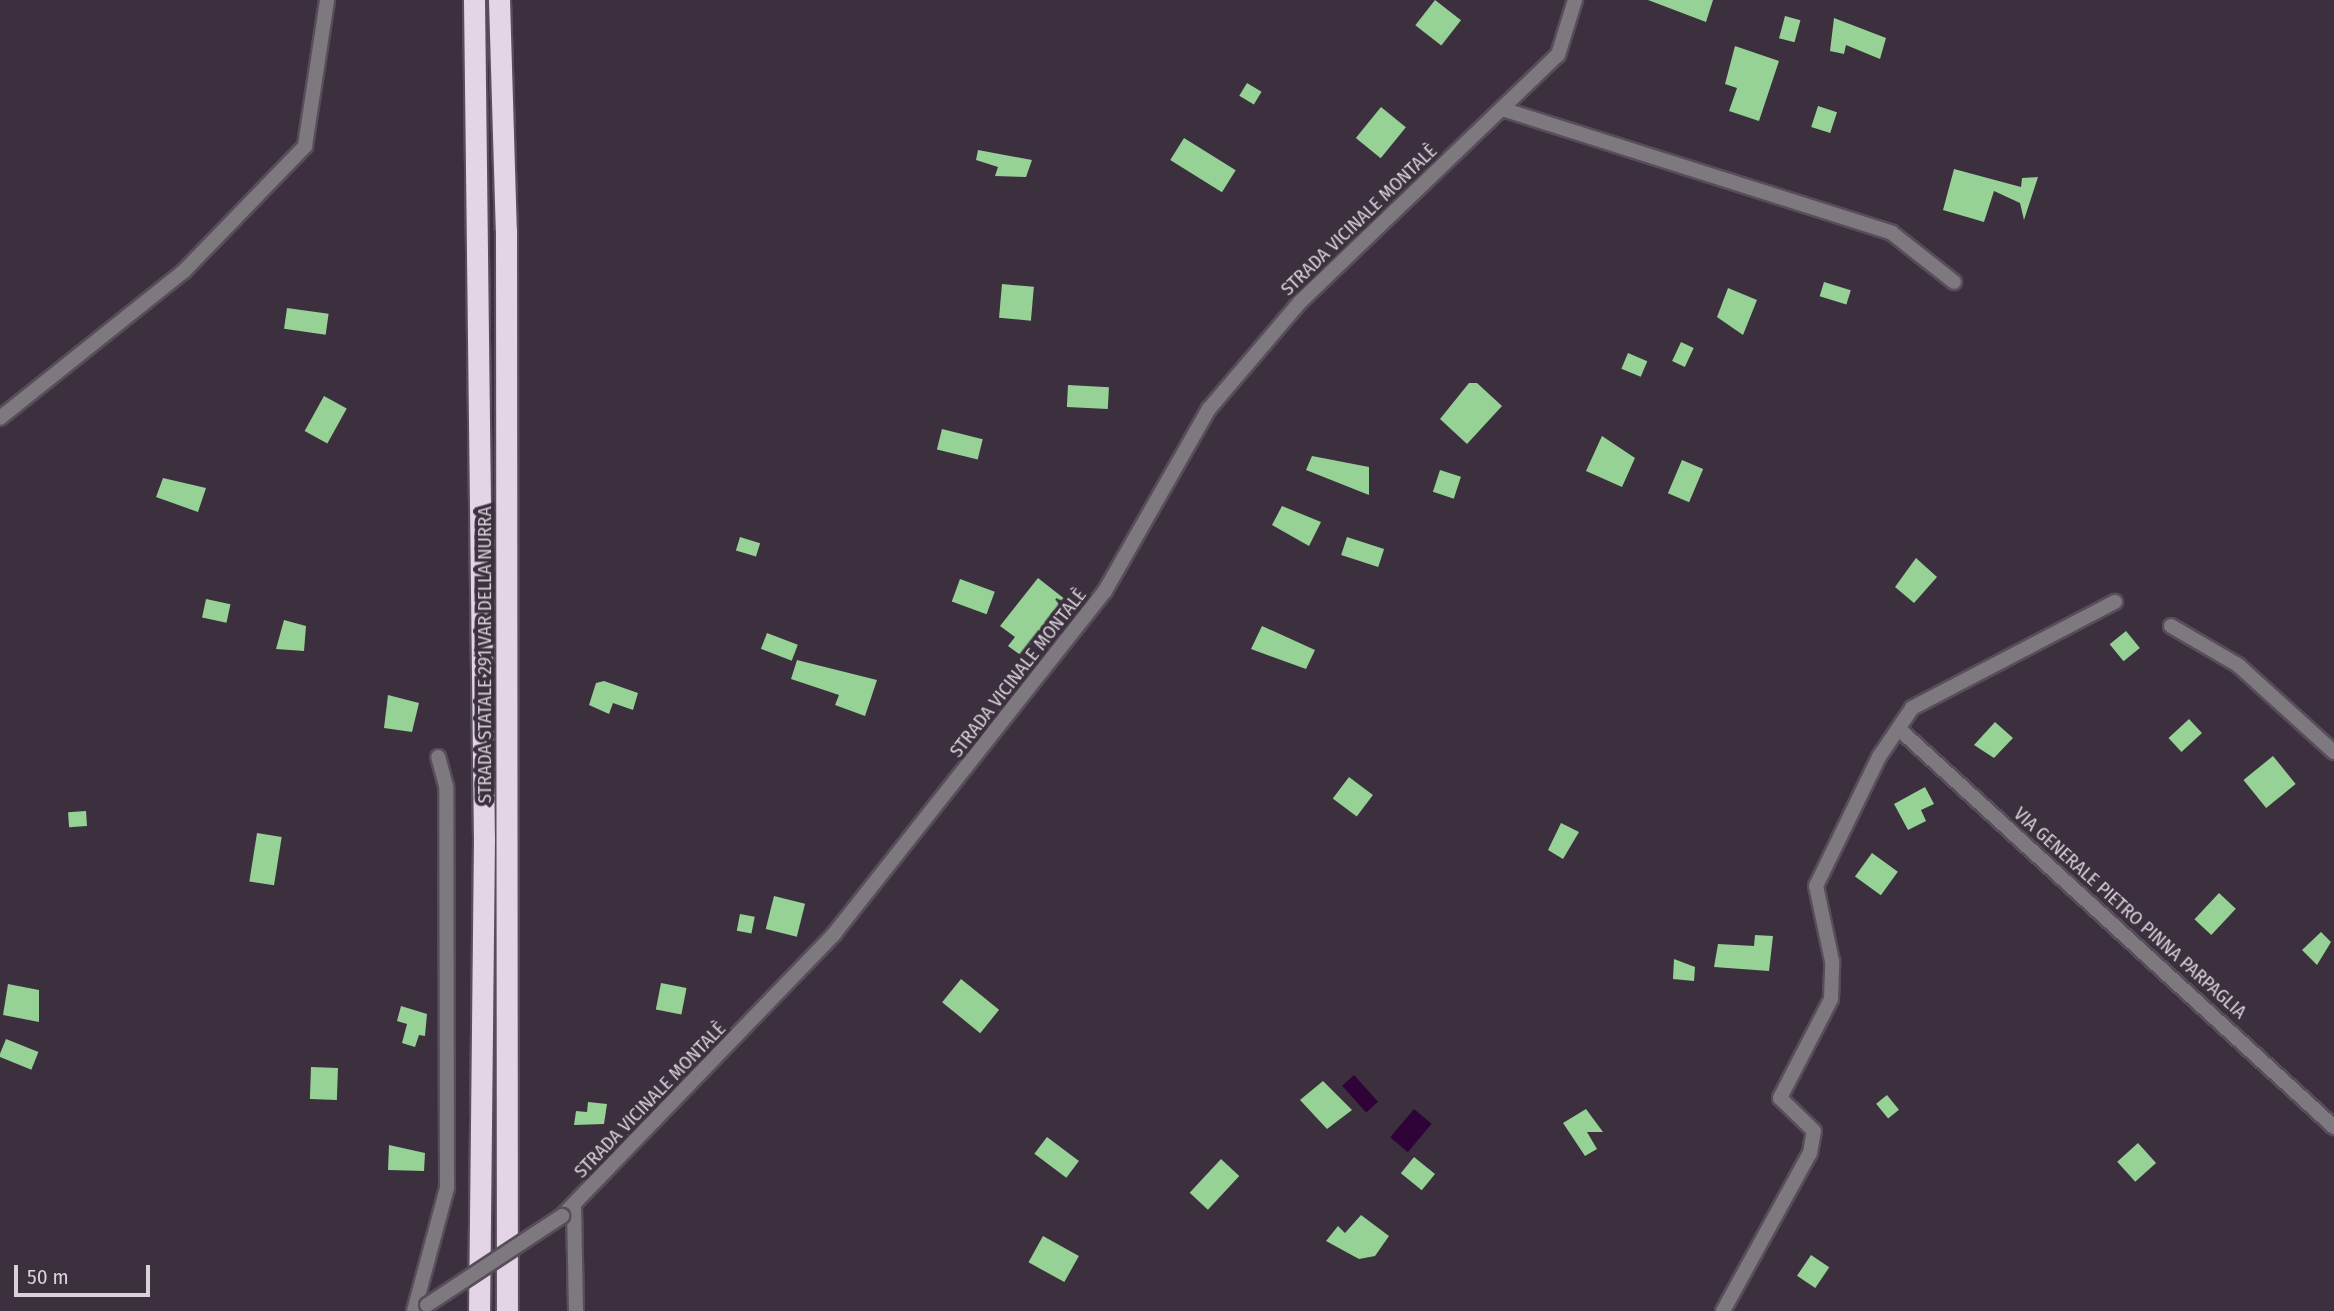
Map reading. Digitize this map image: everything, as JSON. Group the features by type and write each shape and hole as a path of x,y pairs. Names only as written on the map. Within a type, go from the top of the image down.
{"highway":[{"name":"STRADA STATALE 291 VAR DELLA NURRA","path":"474,0 484,824 479,1311"},
{"name":"STRADA STATALE 291 VAR DELLA NURRA","path":"499,0 506,230 507,1311"}],"street":[{"path":"0,418 184,271 305,146 327,0"},
{"name":"STRADA VICINALE MONTALÈ","path":"420,1309 574,1206 834,934 950,792 1105,591 1209,410 1300,302 1558,55 1575,0"},
{"path":"1502,109 1892,233 1954,282"},
{"path":"1723,1311 1810,1153 1814,1131 1780,1098 1830,999 1832,961 1816,886 1899,729 1912,708 2115,603"},
{"path":"2171,626 2238,665 2334,752"},
{"name":"VIA GENERALE PIETRO PINNA PARPAGLIA","path":"1899,729 2334,1127"},
{"path":"420,1309 447,1188 446,786 438,757"},
{"path":"574,1206 576,1311"}],"shaded area":[{"path":"1354,1075 1378,1102 1366,1112 1342,1086"},
{"path":"1414,1109 1432,1124 1408,1152 1390,1137"}],"building":[{"path":"1435,0 1461,20 1441,46 1415,25"},
{"path":"1648,0 1713,0 1706,22"},
{"path":"1785,16 1800,20 1795,42 1779,38"},
{"path":"1834,18 1886,38 1880,59 1846,45 1844,54 1830,51"},
{"path":"1735,46 1779,61 1759,121 1729,111 1737,88 1725,84"},
{"path":"1247,83 1262,92 1254,105 1239,96"},
{"path":"1818,106 1837,112 1830,133 1811,127"},
{"path":"1381,107 1406,127 1381,158 1356,138"},
{"path":"1184,138 1236,170 1222,192 1170,160"},
{"path":"978,150 1032,160 1026,177 995,176 998,167 976,160"},
{"path":"1954,169 2021,187 2022,178 2038,177 2024,220 2020,203 1994,191 1984,222 1943,210"},
{"path":"1824,282 1851,290 1846,305 1820,296"},
{"path":"1002,284 1034,287 1031,321 999,318"},
{"path":"1728,288 1757,300 1743,335 1717,317"},
{"path":"287,308 329,314 326,335 284,329"},
{"path":"1681,342 1694,348 1685,367 1672,361"},
{"path":"1628,353 1647,361 1641,377 1621,369"},
{"path":"1469,383 1477,383 1502,406 1467,444 1440,419"},
{"path":"1068,385 1109,387 1108,409 1067,407"},
{"path":"324,396 347,409 327,444 305,431"},
{"path":"942,429 983,439 978,460 937,449"},
{"path":"1602,436 1635,458 1622,487 1586,471"},
{"path":"1312,456 1369,467 1369,495 1306,470"},
{"path":"1682,460 1703,469 1689,502 1668,493"},
{"path":"1440,470 1461,477 1454,499 1433,492"},
{"path":"163,478 206,488 198,512 156,497"},
{"path":"1282,506 1321,522 1309,546 1272,525"},
{"path":"740,537 760,543 756,557 736,550"},
{"path":"1347,537 1384,549 1378,567 1341,555"},
{"path":"1916,558 1937,577 1914,603 1895,587"},
{"path":"1038,578 1066,600 1022,656 1008,646 1015,637 1000,626"},
{"path":"960,579 995,592 987,614 952,602"},
{"path":"206,599 230,604 227,623 202,618"},
{"path":"284,620 306,626 304,651 276,649"},
{"path":"1262,626 1315,650 1306,669 1251,649"},
{"path":"2126,631 2140,648 2124,661 2110,644"},
{"path":"767,633 798,645 792,661 761,649"},
{"path":"797,660 877,680 865,716 835,705 839,695 791,679"},
{"path":"604,681 638,693 633,710 613,703 609,714 589,705 596,683"},
{"path":"388,695 419,703 412,732 384,728"},
{"path":"2189,719 2202,733 2181,752 2169,738"},
{"path":"1995,722 2013,738 1994,758 1974,745"},
{"path":"2273,756 2296,784 2266,808 2243,780"},
{"path":"1349,777 1373,795 1357,817 1333,799"},
{"path":"1925,787 1934,804 1921,810 1926,821 1908,830 1894,804"},
{"path":"86,811 87,826 69,827 68,812"},
{"path":"1561,823 1579,832 1563,859 1548,850"},
{"path":"257,833 282,837 274,885 249,881"},
{"path":"1872,853 1898,872 1881,895 1855,876"},
{"path":"2219,893 2236,909 2211,935 2194,919"},
{"path":"774,896 805,904 797,937 766,929"},
{"path":"740,914 755,917 751,934 737,931"},
{"path":"2321,932 2331,942 2317,965 2302,950"},
{"path":"1755,935 1773,936 1769,971 1714,967 1718,944 1754,946"},
{"path":"1674,959 1695,967 1694,981 1673,979"},
{"path":"961,979 999,1010 980,1033 942,1002"},
{"path":"661,983 687,988 681,1014 656,1010"},
{"path":"8,984 39,990 39,1022 3,1015"},
{"path":"401,1006 427,1014 425,1036 419,1035 415,1047 402,1043 407,1024 397,1021"},
{"path":"6,1039 38,1052 31,1070 0,1057"},
{"path":"311,1067 338,1068 337,1100 310,1099"},
{"path":"1323,1081 1352,1110 1327,1129 1300,1100"},
{"path":"1887,1095 1899,1110 1888,1119 1876,1104"},
{"path":"588,1102 607,1104 604,1124 574,1125 576,1111 587,1112"},
{"path":"1586,1109 1603,1132 1587,1132 1597,1149 1585,1156 1563,1123"},
{"path":"1047,1137 1079,1161 1066,1178 1034,1154"},
{"path":"2138,1143 2156,1163 2135,1182 2117,1162"},
{"path":"389,1145 425,1153 424,1171 388,1170"},
{"path":"1414,1157 1435,1174 1422,1190 1401,1173"},
{"path":"1221,1159 1239,1176 1208,1210 1190,1193"},
{"path":"1361,1215 1389,1236 1375,1256 1359,1259 1326,1241 1338,1226 1345,1233"},
{"path":"1043,1236 1079,1256 1064,1282 1028,1262"},
{"path":"1811,1255 1829,1267 1815,1288 1797,1276"}]}
